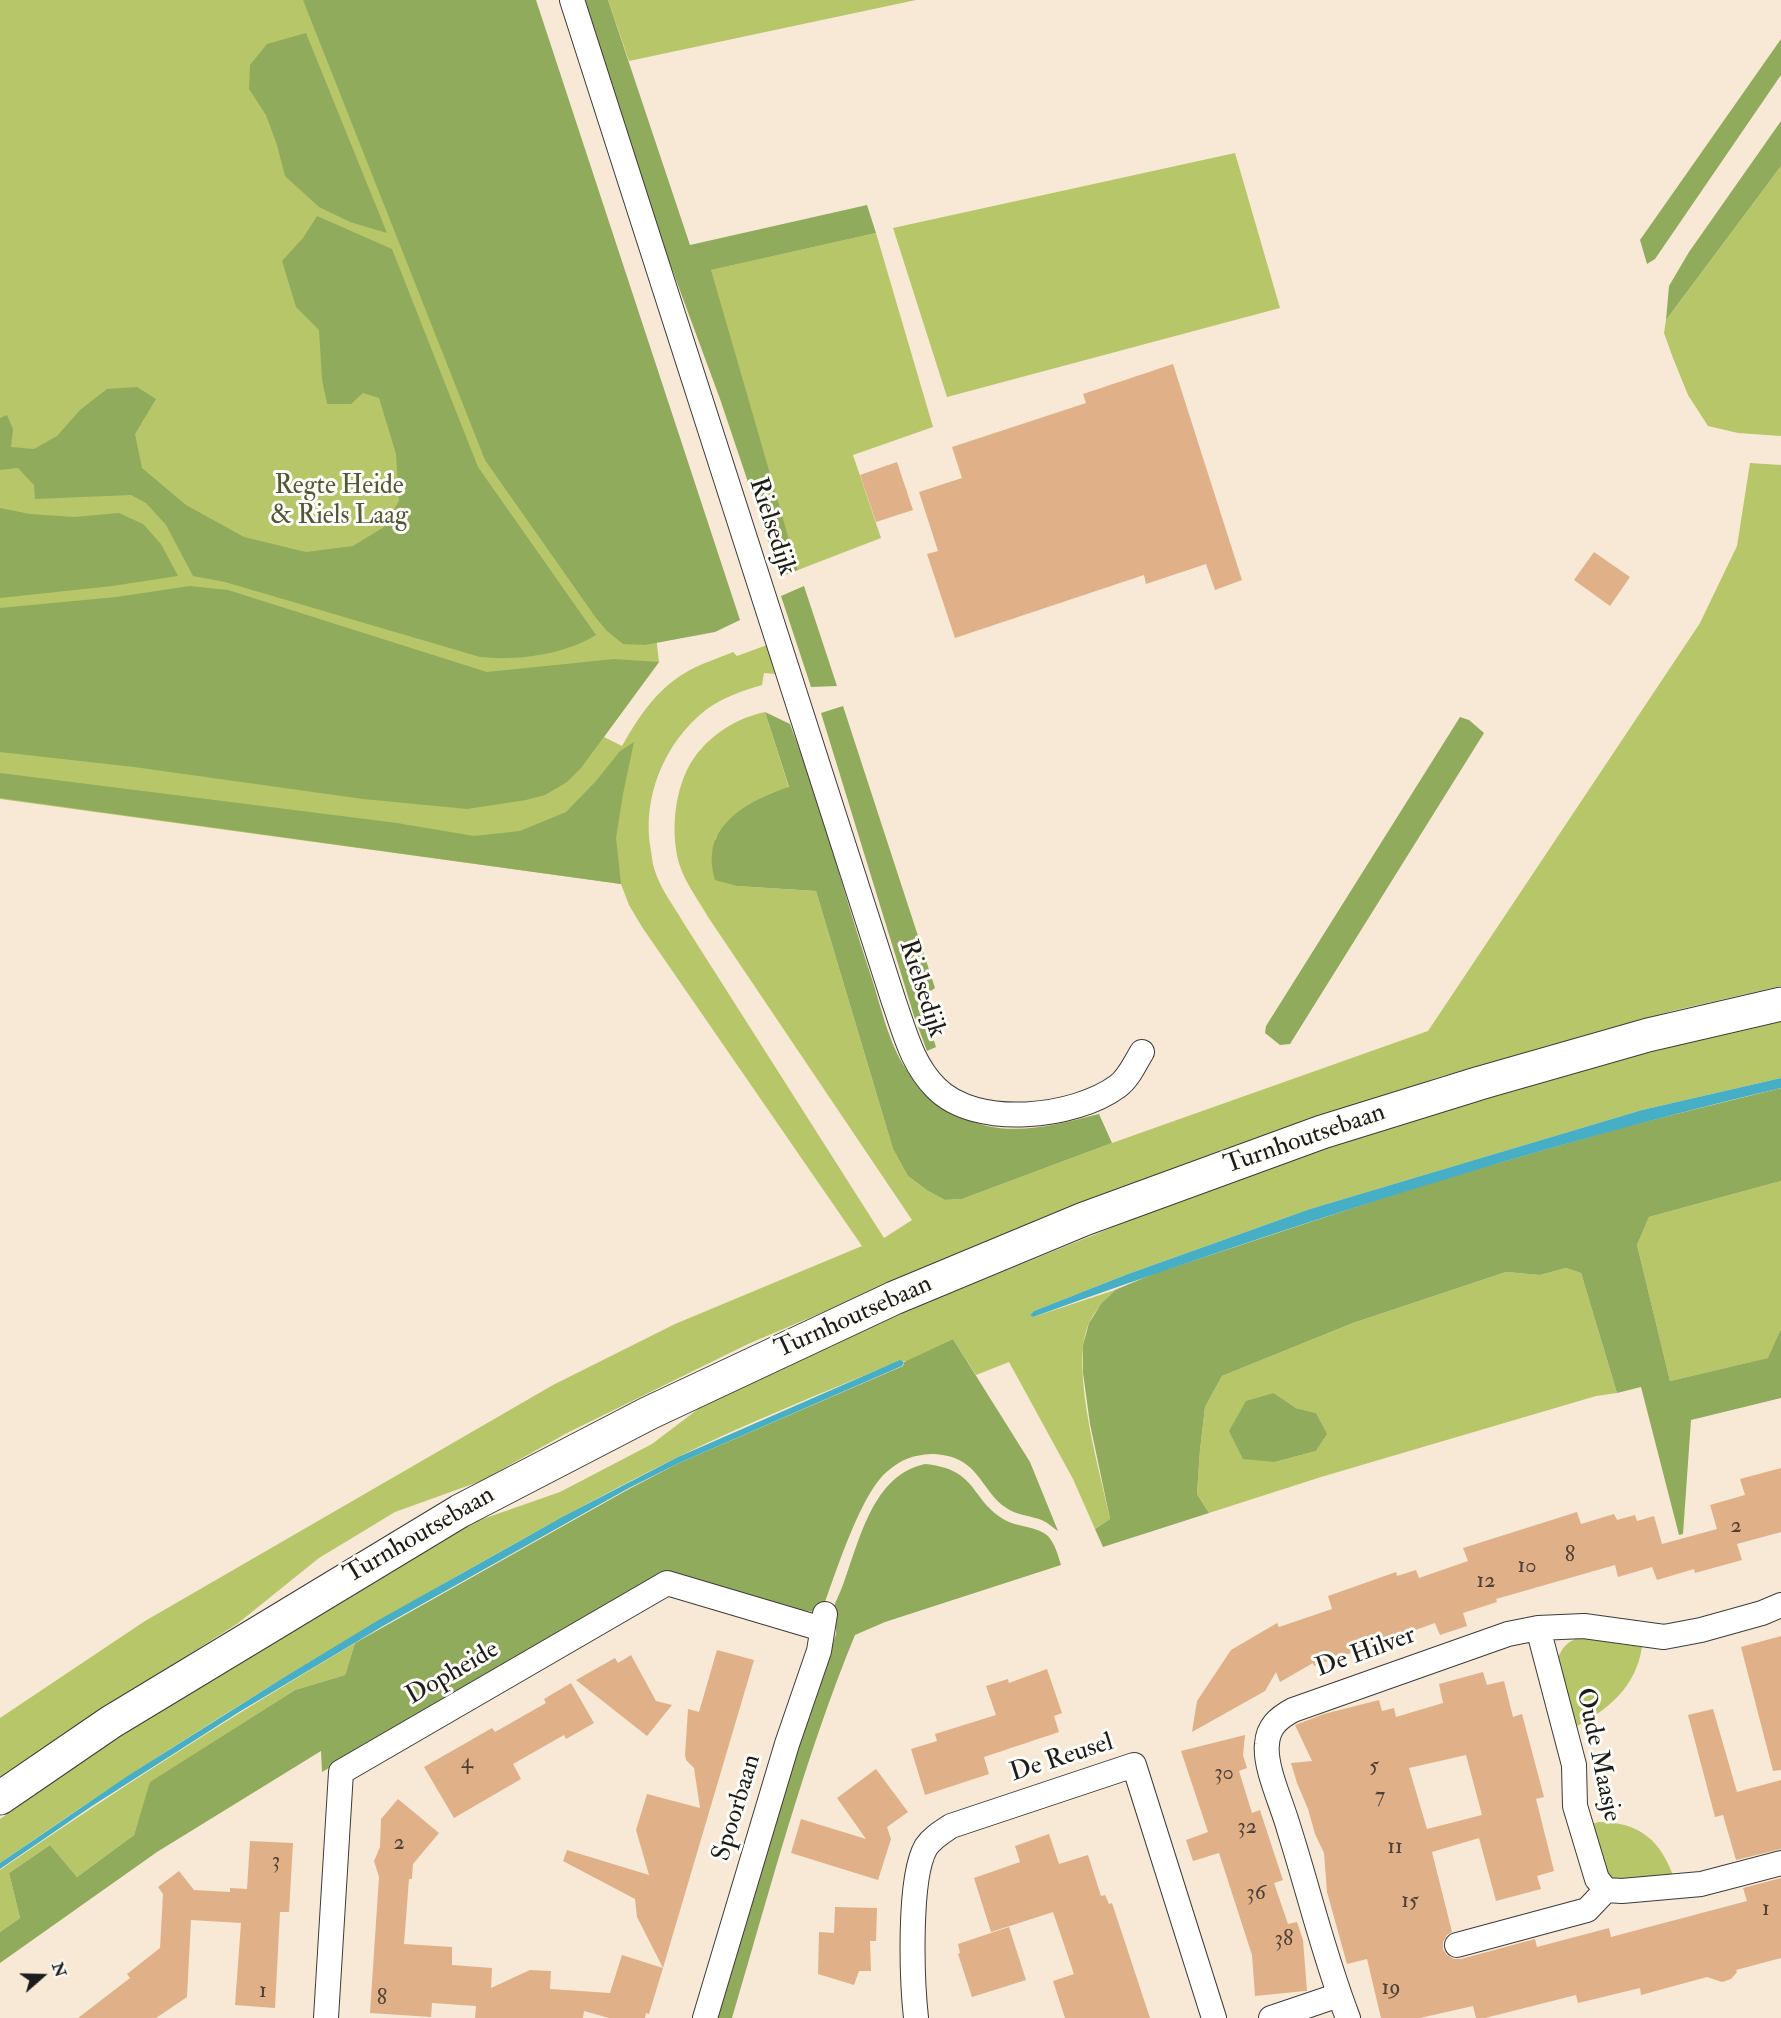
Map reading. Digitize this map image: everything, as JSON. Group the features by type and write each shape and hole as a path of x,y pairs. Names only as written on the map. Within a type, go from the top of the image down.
{"main road":[{"name":"Turnhoutsebaan","path":"0,1798 111,1722 460,1511 649,1413 894,1298 1084,1219 1322,1132 1648,1035 1781,1004"}],"street":[{"name":"Rielsedijk","path":"572,0 900,1020 920,1069 948,1098 967,1106 998,1113 1026,1114 1065,1108 1103,1095 1120,1085 1142,1052"},
{"name":"Dopheide","path":"326,2018 341,1772 667,1583 824,1622"},
{"name":"De Hilver","path":"1348,2018 1268,1761 1267,1743 1271,1728 1284,1715 1300,1707 1508,1634 1538,1628 1584,1626 1664,1637 1701,1630 1762,1613 1781,1605"},
{"name":"Spoorbaan","path":"705,2018 787,1744 819,1651 824,1622"},
{"name":"Oude Maasje","path":"1538,1628 1574,1765 1575,1806 1597,1879 1606,1890"},
{"name":"De Reusel","path":"916,2018 913,1990 915,1905 922,1858 931,1842 951,1826 966,1820 1134,1765 1214,2018"},
{"path":"1457,1945 1587,1910 1606,1890 1622,1891 1701,1884 1781,1863"},
{"path":"1271,2018 1339,1995"}],"green space":[{"name":"Regte Heide & Riels Laag","path":"0,0 535,0 656,636 659,662 604,737 622,746 635,724 659,693 679,677 700,665 733,652 737,656 767,645 775,674 764,673 762,685 733,695 707,709 692,722 668,755 659,773 649,812 653,863 668,898 884,1238 912,1220 708,917 686,881 677,856 676,812 687,769 701,749 725,728 744,718 765,712 789,788 767,795 747,806 715,839 737,886 816,891 893,1149 908,1176 928,1191 945,1200 962,1199 1112,1143 1428,1031 1700,623 1737,546 1750,463 1781,465 1781,986 1672,1011 1436,1078 1068,1208 748,1344 567,1433 481,1481 395,1512 319,1558 237,1624 98,1712 0,1778 0,1718 145,1621 553,1385 675,1324 862,1246 642,927 629,905 621,884 0,799"},
{"path":"303,0 536,0 740,620 715,632 645,645 623,644 596,618 485,460"},
{"path":"584,0 608,0 690,245 867,205 876,233 711,270 798,570 780,577 720,399 665,250"},
{"path":"608,0 916,0 629,61"},
{"path":"306,33 387,233 350,222 319,207 285,176 266,115 249,89 250,65 267,44"},
{"path":"1781,39 1781,75 1655,259 1647,264 1640,240"},
{"path":"1781,121 1781,166 1666,320 1669,286 1689,252"},
{"path":"1235,153 1280,308 947,397 893,228"},
{"path":"1781,166 1781,436 1738,433 1708,426 1688,395 1664,333 1666,320"},
{"path":"317,216 392,249 478,467 596,635 555,652 540,655 509,658 480,657 225,582 193,576 166,525 146,503 131,495 35,499 34,485 18,468 0,470 0,418 7,415 13,429 11,447 34,449 57,436 80,410 107,389 137,387 156,399 135,434 142,468 186,505 244,537 306,552 353,546 384,527 399,501 396,454 379,398 363,393 351,404 327,404 322,379 319,330 296,307 282,261 303,238"},
{"path":"876,233 933,427 853,455 881,538 798,570 710,270"},
{"path":"0,508 30,514 74,517 119,513 143,524 161,544 178,576 112,586 0,598"},
{"path":"190,586 228,590 487,672 614,659 659,662 581,768 567,782 545,795 467,809 363,799 134,767 0,752 0,608 116,597"},
{"path":"804,586 837,686 811,687 781,596"},
{"path":"843,706 935,988 920,998 936,1047 927,1051 914,1016 821,713"},
{"path":"765,712 790,724 822,818 885,1024 894,1047 911,1076 931,1096 961,1116 995,1127 1012,1129 1047,1126 1099,1114 1112,1143 962,1199 945,1200 908,1176 893,1149 816,891 737,886 715,880 712,853 721,829 747,806 789,787"},
{"path":"1460,717 1469,720 1484,733 1290,1044 1280,1045 1265,1033 1266,1026"},
{"path":"634,742 616,838 621,884 0,798 0,773 397,823 474,836 520,831 566,812 596,781 620,751"},
{"path":"1781,1018 1781,1078 1642,1110 1310,1209 1128,1274 1034,1311 1030,1315 1033,1317 1115,1290 1091,1318 1084,1342 1082,1366 1088,1420 1110,1519 1095,1529 1073,1479 1009,1362 976,1375 953,1339 907,1361 899,1361 731,1432 648,1472 538,1530 282,1679 111,1787 0,1863 0,1819 101,1749 274,1639 477,1521 560,1492 652,1444 706,1403 798,1359 928,1302 1180,1200 1390,1126 1632,1057"},
{"path":"1781,1088 1781,1181 1649,1217 1637,1245 1670,1381 1768,1358 1781,1329 1781,1398 1691,1420 1683,1534 1679,1535 1641,1387 1617,1393 1581,1273 1566,1268 1540,1275 1506,1272 1353,1323 1222,1376 1205,1407 1200,1450 1197,1494 1209,1513 1103,1547 1095,1529 1110,1519 1090,1424 1083,1373 1083,1345 1089,1323 1101,1304 1115,1290 1153,1274 1432,1182 1628,1126"},
{"path":"1781,1181 1781,1329 1769,1358 1670,1381 1637,1245 1649,1217"},
{"path":"1566,1268 1581,1273 1617,1393 1596,1396 1321,1477 1209,1513 1197,1494 1200,1450 1205,1407 1222,1376 1353,1323 1506,1272 1540,1275","holes":["1274,1393 1296,1408 1316,1413 1326,1435 1316,1451 1275,1462"]},
{"path":"953,1339 1030,1462 1058,1531 1042,1520 1009,1510 993,1496 974,1471 958,1459 931,1454 908,1458 889,1470 878,1481 868,1497 849,1536 821,1613 789,1608 668,1572 322,1772 321,1751 157,1852 0,1963 0,1932 20,1918 9,1873 50,1845 77,1877 134,1835 150,1782 295,1690 345,1675 355,1643 679,1463 903,1366 904,1362"},
{"path":"1274,1393 1296,1408 1316,1413 1327,1434 1316,1451 1275,1462 1243,1459 1229,1431 1246,1401"},
{"path":"925,1464 956,1472 996,1514 1009,1522 1044,1533 1054,1546 1061,1565 885,1622 855,1635 804,1777 732,2018 716,2018 783,1794 836,1634 836,1625 830,1616 863,1529 881,1495 907,1470"},
{"path":"1579,1638 1642,1647 1634,1674 1619,1696 1599,1713 1575,1727 1558,1659 1566,1646"},
{"path":"355,1643 345,1675 295,1690 151,1782 134,1835 77,1877 50,1845 9,1873 20,1918 0,1932 0,1870 176,1754"},
{"path":"1599,1822 1626,1826 1647,1836 1663,1854 1674,1878 1616,1881 1606,1876 1591,1824"}],"water":[{"path":"1781,1078 1781,1088 1686,1111 1404,1192 1033,1317 1030,1315 1034,1311 1128,1274 1310,1209 1642,1110"},
{"path":"900,1360 904,1362 902,1366 679,1463 629,1488 383,1626 239,1712 92,1806 0,1869 0,1863 126,1777 377,1621 564,1516 678,1457"}],"building":[{"path":"1173,364 1242,580 1215,590 1206,564 1146,584 1144,575 955,638 927,554 938,551 919,492 962,478 952,447 1086,403 1083,394"},
{"path":"897,462 913,510 876,522 860,475"},
{"path":"1594,552 1630,577 1610,606 1574,580"},
{"path":"1781,1468 1781,1532 1737,1544 1742,1560 1695,1573 1694,1569 1657,1580 1652,1567 1618,1577 1615,1565 1496,1599 1497,1602 1463,1613 1467,1626 1440,1635 1435,1623 1314,1666 1313,1663 1280,1682 1276,1672 1265,1691 1192,1732 1197,1701 1231,1650 1277,1623 1279,1627 1332,1609 1328,1596 1396,1572 1397,1576 1416,1570 1419,1578 1468,1561 1463,1548 1577,1512 1581,1524 1614,1514 1617,1520 1635,1515 1637,1521 1654,1516 1662,1544 1717,1529 1710,1505 1745,1495 1740,1479"},
{"path":"1781,1636 1781,1770 1773,1771 1741,1647"},
{"path":"717,1650 754,1660 663,1968 637,1917 635,1899 563,1861 567,1850 649,1875 636,1830 647,1794 700,1808 694,1768 686,1760 685,1755 688,1709 699,1712"},
{"path":"631,1655 656,1701 672,1705 647,1736 576,1680 615,1658 618,1663"},
{"path":"1047,1669 1062,1713 1054,1716 1059,1732 984,1757 989,1774 925,1795 911,1749 937,1741 935,1734 996,1715 986,1686 1008,1679 1009,1683"},
{"path":"1483,1672 1487,1685 1504,1681 1513,1717 1522,1714 1544,1797 1536,1799 1554,1871 1537,1876 1541,1889 1496,1901 1479,1838 1432,1852 1452,1932 1443,1942 1443,1949 1447,1955 1454,1959 1461,1959 1535,1939 1537,1947 1609,1928 1611,1937 1747,1901 1743,1888 1781,1878 1781,1958 1736,1970 1737,1972 1731,1979 1722,1982 1707,1977 1641,1995 1640,1988 1578,2003 1576,1995 1485,2018 1476,2018 1473,2006 1420,2018 1381,2018 1367,1959 1347,1964 1327,1892 1324,1853 1315,1834 1291,1763 1312,1761 1295,1725 1324,1714 1379,1700 1382,1711 1394,1708 1396,1717 1443,1703 1439,1684","holes":["1466,1755 1482,1815 1427,1829 1409,1768"]},
{"path":"571,1683 594,1723 566,1739 564,1735 513,1764 521,1779 454,1818 424,1767 492,1728 495,1732 546,1703 544,1699"},
{"path":"1713,1709 1737,1792 1781,1780 1781,1849 1736,1860 1723,1815 1715,1817 1688,1715"},
{"path":"1245,1735 1243,1755 1247,1768 1239,1771 1252,1813 1260,1810 1283,1880 1274,1883 1288,1924 1297,1922 1303,1940 1307,1991 1255,1996 1252,1955 1219,1853 1193,1861 1186,1840 1208,1832 1181,1751"},
{"path":"876,1769 908,1812 887,1827 891,1839 878,1880 791,1853 801,1819 866,1839 837,1798"},
{"path":"398,1799 439,1833 413,1864 412,1879 409,1879 404,1944 452,1947 452,1965 492,1968 491,1988 530,1970 551,1971 550,1989 610,1993 622,1955 663,1968 649,2014 646,2013 645,2018 609,2018 584,2011 583,2018 475,2018 476,2006 432,2003 431,2017 370,2013 379,1877 374,1861 380,1847 381,1819"},
{"path":"1049,1834 1059,1864 1088,1855 1101,1896 1105,1895 1109,1904 1112,1903 1150,2018 1065,2018 1053,1981 1074,1974 1053,1912 991,1932 974,1878 1020,1862 1015,1846"},
{"path":"250,1841 293,1843 289,1912 280,1912 275,2008 235,2005 241,1923 191,1920 187,1997 156,2018 78,2018 130,1978 127,1974 160,1948 163,1894 158,1887 179,1871 194,1890 230,1892 230,1888 247,1889"},
{"path":"835,1907 877,1908 876,1941 870,1941 871,1971 859,1971 854,1985 818,1974 819,1932 834,1933"},
{"path":"1009,1927 1026,1980 972,1997 958,1954 960,1953 958,1944"}]}
